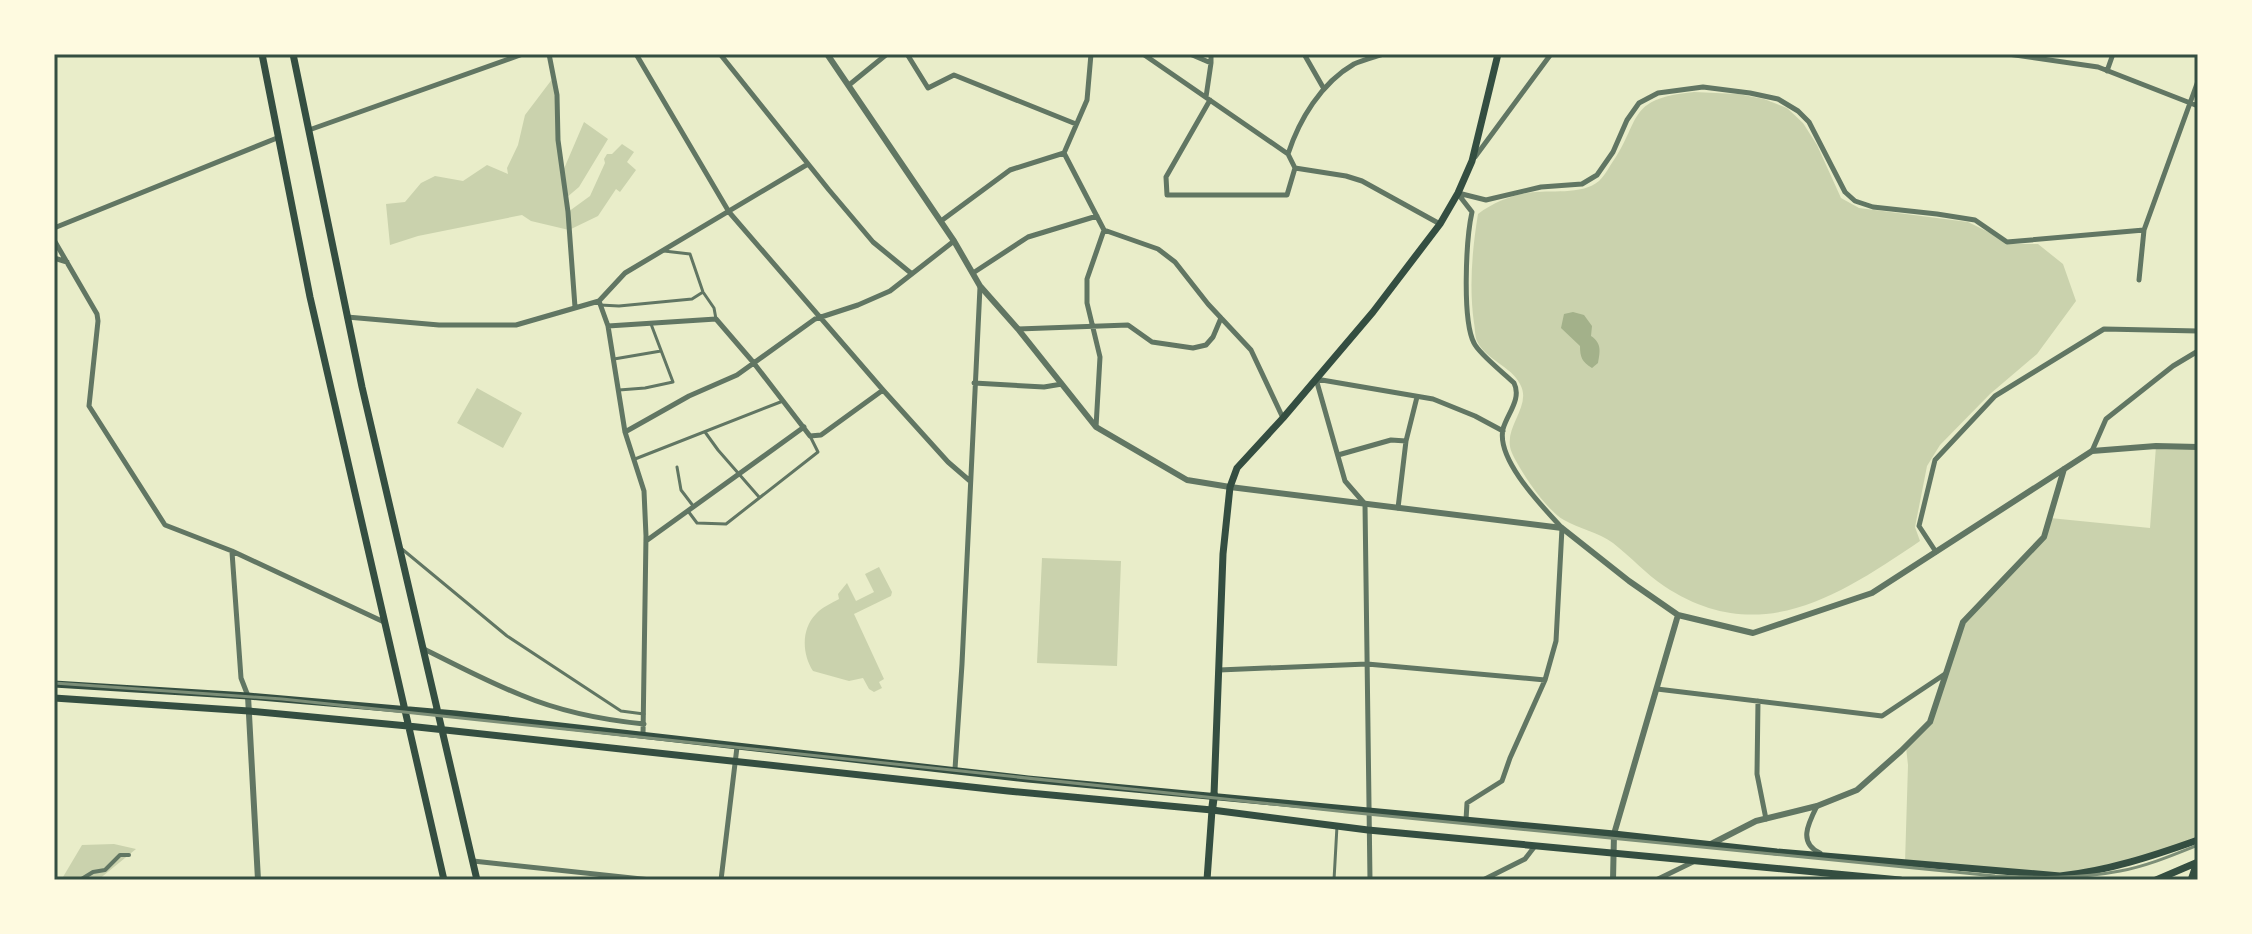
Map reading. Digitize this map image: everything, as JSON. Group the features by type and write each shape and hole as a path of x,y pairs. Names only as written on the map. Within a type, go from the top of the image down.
{"main road":[{"path":"262,54 330,389 444,880"},
{"path":"293,54 398,546 477,880"},
{"path":"1207,880 1214,795 1223,554 1230,487 1237,468 1373,312 1440,224 1472,161 1498,54"},
{"path":"54,684 248,696 439,713 1028,779 1829,857 2060,876 2084,874 2141,860 2198,840"},
{"path":"54,698 249,711 442,729 1008,791 1212,810 1368,830 1900,880"},
{"path":"2156,880 2198,862"},
{"path":"2191,880 2198,862"}],"street":[{"path":"308,130 523,54"},
{"path":"549,54 557,95 558,140 568,212 575,307"},
{"path":"636,54 729,212 883,390 948,462 970,481"},
{"path":"720,54 873,242 912,274"},
{"path":"827,54 941,221 980,286 1096,427 1187,480 1562,528"},
{"path":"849,85 887,54"},
{"path":"907,54 928,88 954,75 1076,124"},
{"path":"1064,153 1087,100 1091,54"},
{"path":"1143,54 1208,98 1288,154 1295,168 1287,195 1167,195 1166,177 1208,98 1211,54"},
{"path":"1190,54 1211,63"},
{"path":"1304,54 1324,89"},
{"path":"1288,154 1296,131 1324,89 1354,64 1384,54"},
{"path":"1472,161 1551,54"},
{"path":"2008,54 2098,67 2198,106"},
{"path":"2107,71 2113,54"},
{"path":"2139,280 2144,230 2198,81"},
{"path":"1458,193 1486,200 1541,187 1582,184 1597,175 1639,103 1658,93 1703,87 1778,99 1798,111 1809,122 1845,192 1855,201 1873,207 1975,220 2007,242 2144,230"},
{"path":"54,228 277,138"},
{"path":"941,221 1010,170 1064,153"},
{"path":"1064,153 1104,230 1158,249 1175,262 1251,350 1283,418"},
{"path":"347,317 439,325 516,325 599,303 625,273 808,164"},
{"path":"1295,168 1362,181 1440,224"},
{"path":"1458,193 1472,212 1468,228 1467,319 1474,345 1514,383 1517,390 1503,431 1503,443 1511,465 1527,489 1562,528 1678,615 1753,633 1872,593 2092,451 2156,446 2198,447"},
{"path":"973,273 1028,237 1097,216"},
{"path":"1096,427 1100,357 1087,303 1087,279 1104,230"},
{"path":"54,240 97,314 89,406 165,525 232,551 385,622"},
{"path":"625,432 689,396 737,375 819,318 890,291 954,241"},
{"path":"54,258 67,262"},
{"path":"955,769 980,286"},
{"path":"599,303 608,326 625,432 644,491 643,736"},
{"path":"1018,329 1128,325 1152,342 1193,348 1206,345 1221,318"},
{"path":"608,326 716,319 810,436 821,435 883,390"},
{"path":"1936,552 1919,526 1935,460 1995,396 2104,329 2198,331"},
{"path":"2092,451 2106,419 2173,366 2198,351"},
{"path":"1370,880 1365,504 1345,481 1316,379 1433,399 1503,431"},
{"path":"974,383 1044,387 1063,384"},
{"path":"1398,508 1406,441 1417,397"},
{"path":"646,541 804,427"},
{"path":"1338,455 1391,440 1406,441"},
{"path":"1711,844 1756,821 1817,806 1857,790 1930,722 1963,622 2044,537 2064,469"},
{"path":"1466,821 1467,803 1502,781 1545,680 1556,641 1562,528"},
{"path":"232,551 241,678 248,696 258,880"},
{"path":"1613,880 1614,834 1678,615"},
{"path":"423,649 523,696 623,722 644,724"},
{"path":"1218,670 1367,664 1545,680"},
{"path":"1657,689 1882,716 1946,673"},
{"path":"1758,701 1757,774 1766,819"},
{"path":"721,880 737,747"},
{"path":"1817,806 1808,826 1807,842 1810,848 1829,857"},
{"path":"1483,880 1525,859 1536,845"},
{"path":"80,880 93,872 109,869 120,855 129,855"},
{"path":"473,861 651,880"},
{"path":"1656,880 1694,861"},
{"path":"1780,869 1782,880"},
{"path":"2004,880 2007,871"}],"lane":[{"path":"662,251 690,254 716,319"},
{"path":"599,303 619,306 692,299 703,292"},
{"path":"619,390 673,382 651,324"},
{"path":"614,359 661,351"},
{"path":"635,459 783,401"},
{"path":"705,432 760,498"},
{"path":"677,467 681,490 697,523 726,524 818,452 810,436"},
{"path":"398,546 507,636 621,711 644,714"},
{"path":"1334,880 1337,826"}],"shaded area":[{"path":"553,78 563,171 584,122 608,139 579,187 566,198 568,212 590,196 607,154 612,154 622,144 634,152 627,162 636,170 620,192 616,189 598,216 569,230 531,221 522,215 418,236 390,245 386,204 405,202 421,183 435,176 463,181 487,165 508,174 507,168 518,145 525,115"},
{"path":"1694,92 1738,94 1787,108 1803,123 1817,145 1841,198 1859,208 1968,222 2013,244 2038,244 2063,264 2076,301 2037,354 1990,394 1940,445 1927,466 1915,527 1920,541 1828,596 1797,608 1765,614 1733,613 1699,604 1664,586 1607,539 1557,515 1535,490 1512,453 1510,435 1523,401 1520,384 1511,372 1481,348 1475,335 1471,283 1478,214 1489,206 1521,194 1592,186 1606,172 1645,106 1672,95"},
{"path":"1573,312 1584,315 1592,326 1591,336 1599,345 1598,363 1592,368 1582,359 1580,346 1561,328 1564,314"},
{"path":"477,388 522,413 503,448 457,423"},
{"path":"2156,446 2198,447 2198,840 2141,860 2060,876 1905,863 1906,747 1930,722 1962,626 2044,537 2050,518 2150,528"},
{"path":"1042,558 1121,561 1117,666 1037,663"},
{"path":"879,567 892,592 891,596 854,614 884,679 879,682 882,688 874,692 863,678 849,681 813,671 805,642 811,620 821,609 839,599 838,594 847,583 856,601 874,592 865,574"},
{"path":"114,844 136,849 98,880 54,880 63,877 82,845"}],"railway":[{"path":"54,683 282,699 1347,812 1995,876 2105,874 2150,863 2198,845"}]}
